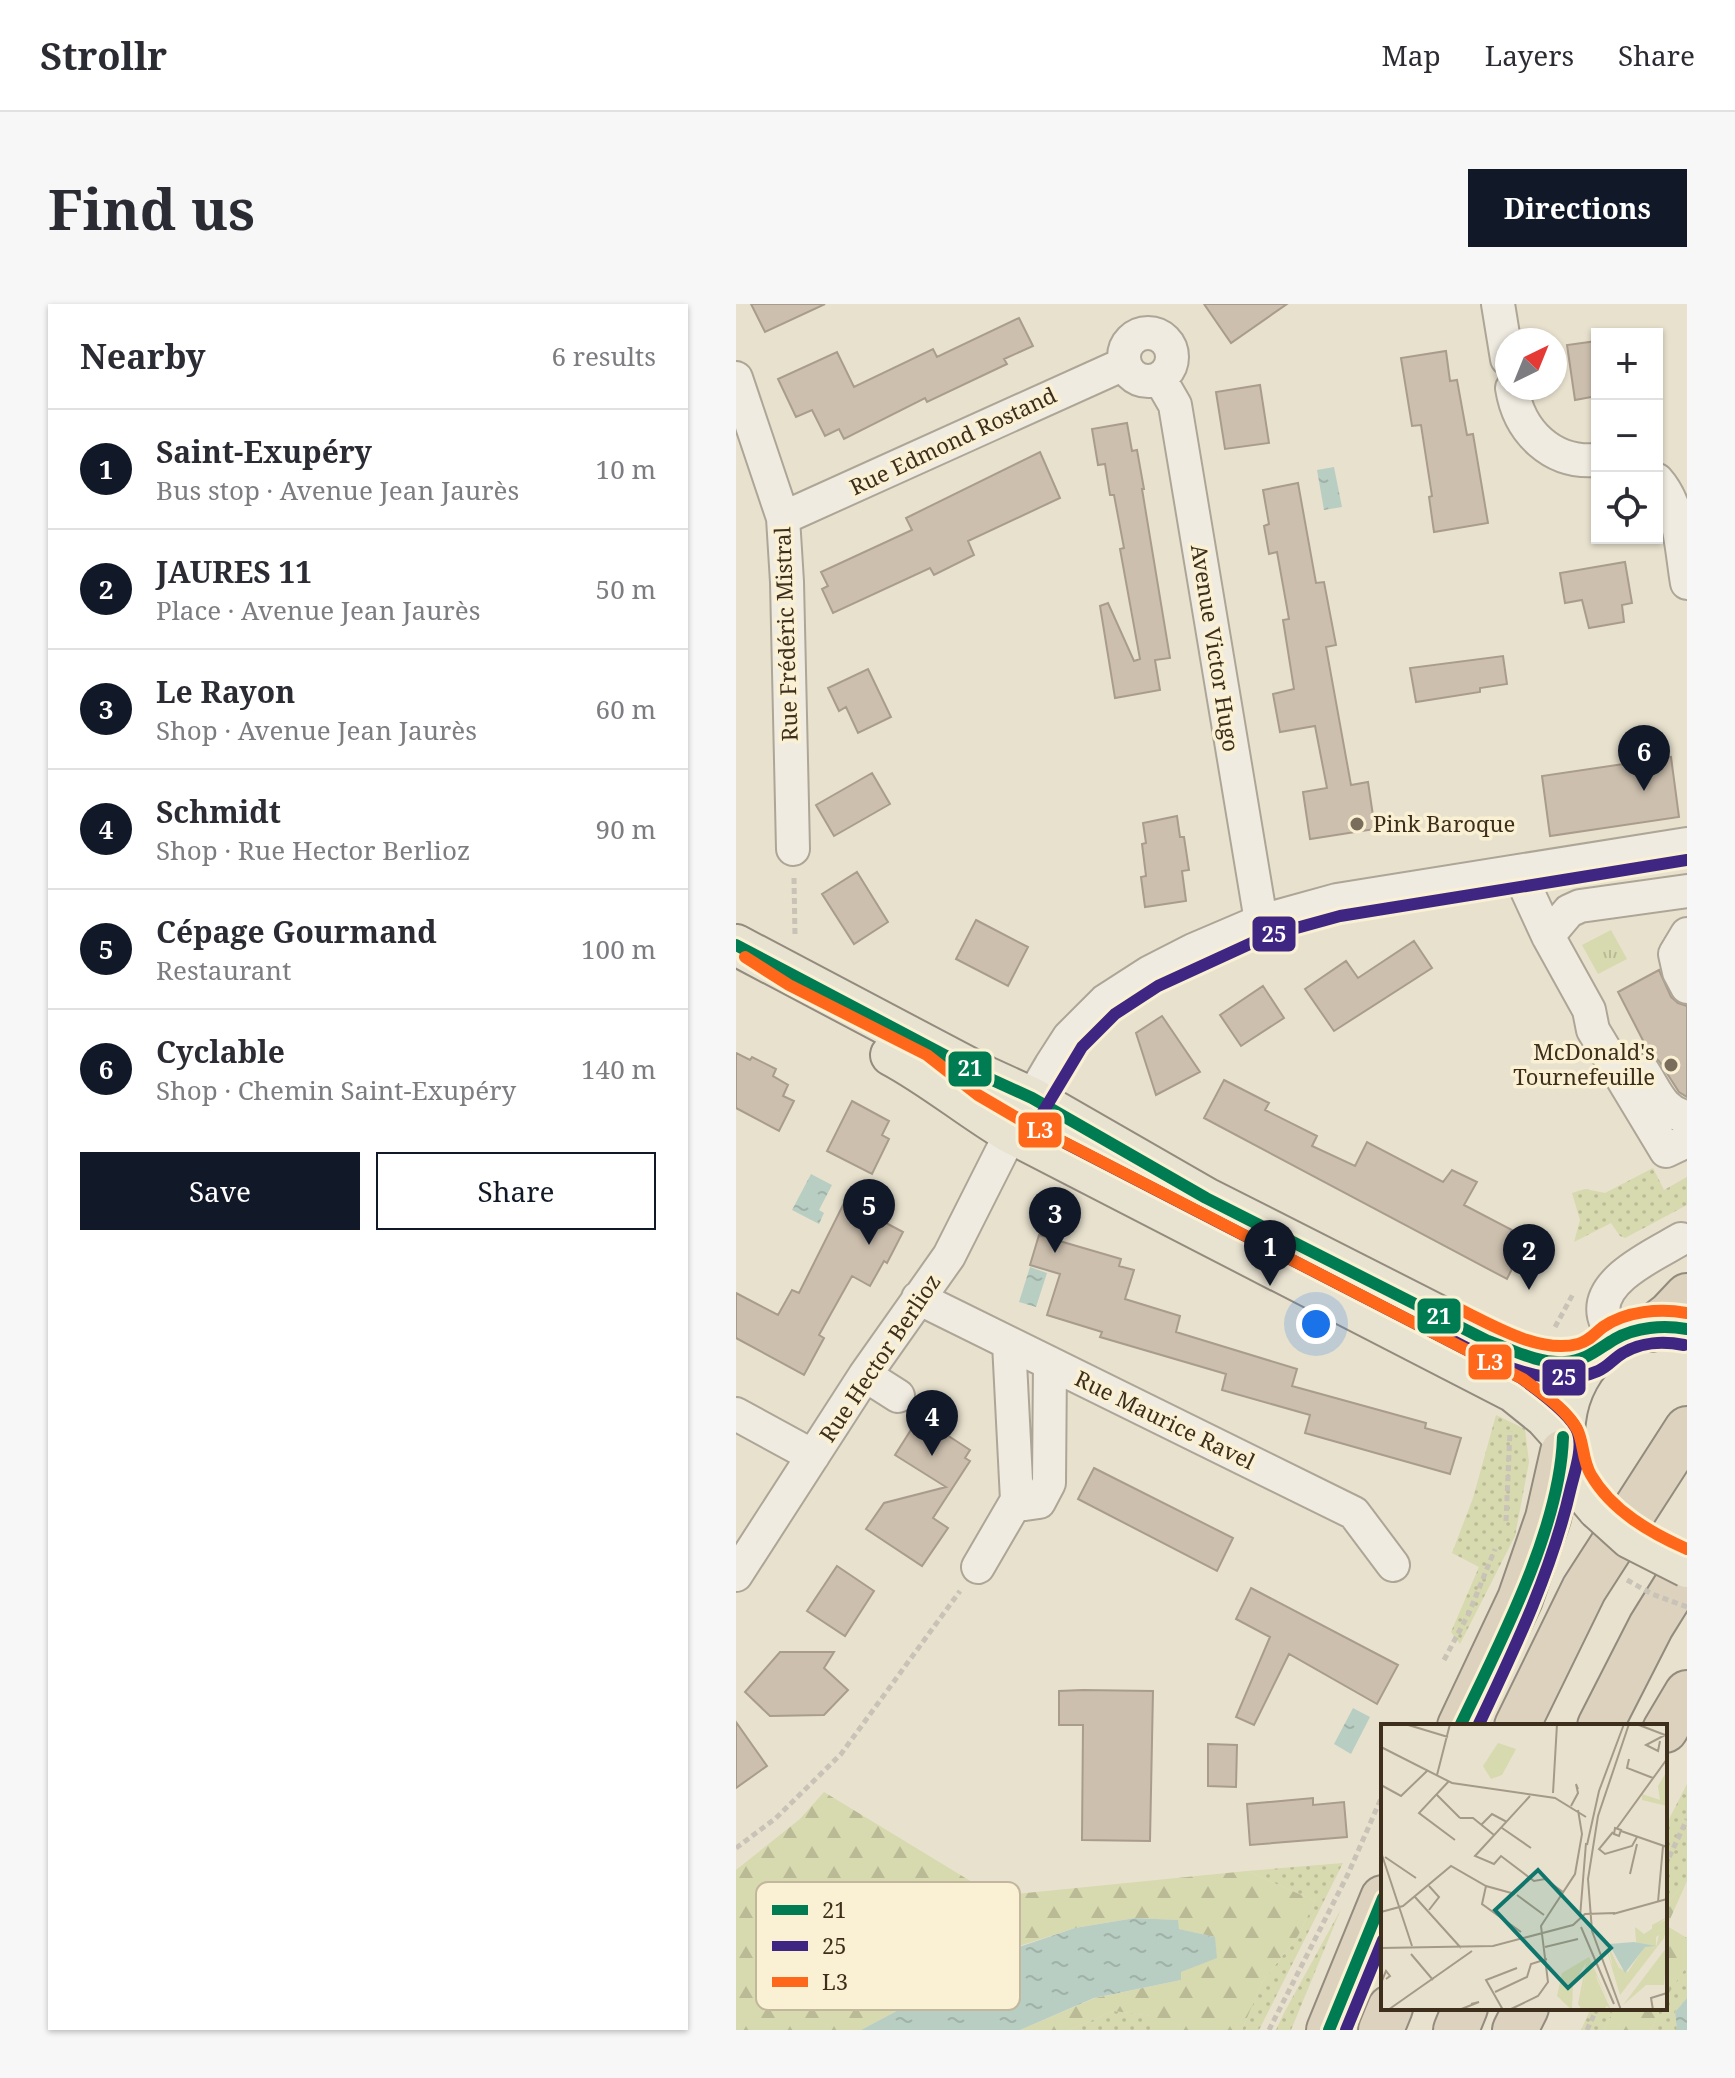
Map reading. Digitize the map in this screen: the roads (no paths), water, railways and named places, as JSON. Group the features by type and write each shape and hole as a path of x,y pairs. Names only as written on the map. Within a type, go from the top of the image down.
{"highway":[{"path":"1636,1338 1670,1314 1687,1296"},
{"path":"1518,1724 1584,1589 1687,1429"},
{"path":"1461,1724 1520,1599 1548,1518 1563,1444"},
{"path":"1601,1724 1651,1626 1687,1568"},
{"path":"1667,1727 1687,1693"},
{"path":"1329,2030 1381,1903"},
{"path":"1381,2030 1389,2010"},
{"path":"1456,2030 1464,2010"},
{"path":"1515,2030 1525,2010"}],"main road":[{"path":"736,945 986,1077 1032,1098 1206,1198 1488,1341 1531,1357 1564,1362 1636,1338"},
{"path":"736,970 781,999 918,1069 969,1108 1011,1133 1514,1392 1545,1417 1563,1444 1578,1484 1598,1509 1630,1538 1687,1568"},
{"path":"1563,1444 1570,1394 1578,1376 1636,1338"}],"street":[{"path":"1498,304 1502,328"},
{"path":"1150,318 1159,335 1170,346 1173,358 1171,366 1160,379 1149,382 1128,372 1124,364 1125,347 1150,318"},
{"name":"Rue Edmond Rostand","path":"783,518 1124,364"},
{"name":"Rue Frédéric Mistral","path":"736,378 783,518 793,849"},
{"name":"Avenue Victor Hugo","path":"1160,379 1175,405 1261,921"},
{"path":"1515,400 1529,432 1543,445 1573,460 1591,460"},
{"path":"1663,487 1670,496 1675,513 1687,583"},
{"path":"1684,845 1683,869 1687,878"},
{"name":"Rue Hector Berlioz","path":"736,1575 865,1375 949,1256 1011,1133 1069,1037 1105,1001 1150,972 1261,921 1337,900 1684,845"},
{"path":"1518,871 1548,936 1589,1010 1593,1030 1666,1151 1687,1141"},
{"path":"1548,936 1569,911 1580,906 1687,891"},
{"path":"1687,934 1675,954 1687,987"},
{"path":"1589,1010 1614,1030 1663,1105 1675,1114 1687,1117"},
{"path":"1636,1338 1603,1313 1611,1288 1622,1274 1681,1239"},
{"name":"Rue Maurice Ravel","path":"918,1298 1354,1513 1393,1565"},
{"path":"978,1567 1017,1500 1009,1343"},
{"path":"1017,1500 1025,1504 1039,1502 1049,1483 1050,1363"},
{"path":"865,1375 898,1396"},
{"path":"736,1414 813,1456"}],"water":[{"path":"1334,467 1342,507 1324,510 1317,470"},
{"path":"811,1174 832,1185 819,1210 824,1213 819,1224 792,1210"},
{"path":"1030,1267 1047,1273 1036,1307 1019,1302"},
{"path":"1353,1708 1370,1717 1351,1754 1334,1744"},
{"path":"1135,1918 1178,1920 1179,1929 1215,1937 1217,1958 1181,1972 1181,1980 1094,1998 1020,2030 861,2030 898,2010 1020,2010 1020,1947 1075,1928"},
{"path":"1687,1998 1687,2030 1677,2030 1675,2012"}],"place":[{"name":"Cyclable","path":"1644,791"},
{"name":"Pink Baroque","path":"1357,824"},
{"name":"McDonald's Tournefeuille","path":"1671,1065"},
{"name":"Cépage Gourmand","path":"869,1245"},
{"name":"Le Rayon","path":"1055,1253"},
{"name":"Saint-Exupéry","path":"1270,1286"},
{"name":"JAURES 11","path":"1529,1290"},
{"name":"Schmidt","path":"932,1456"}]}
